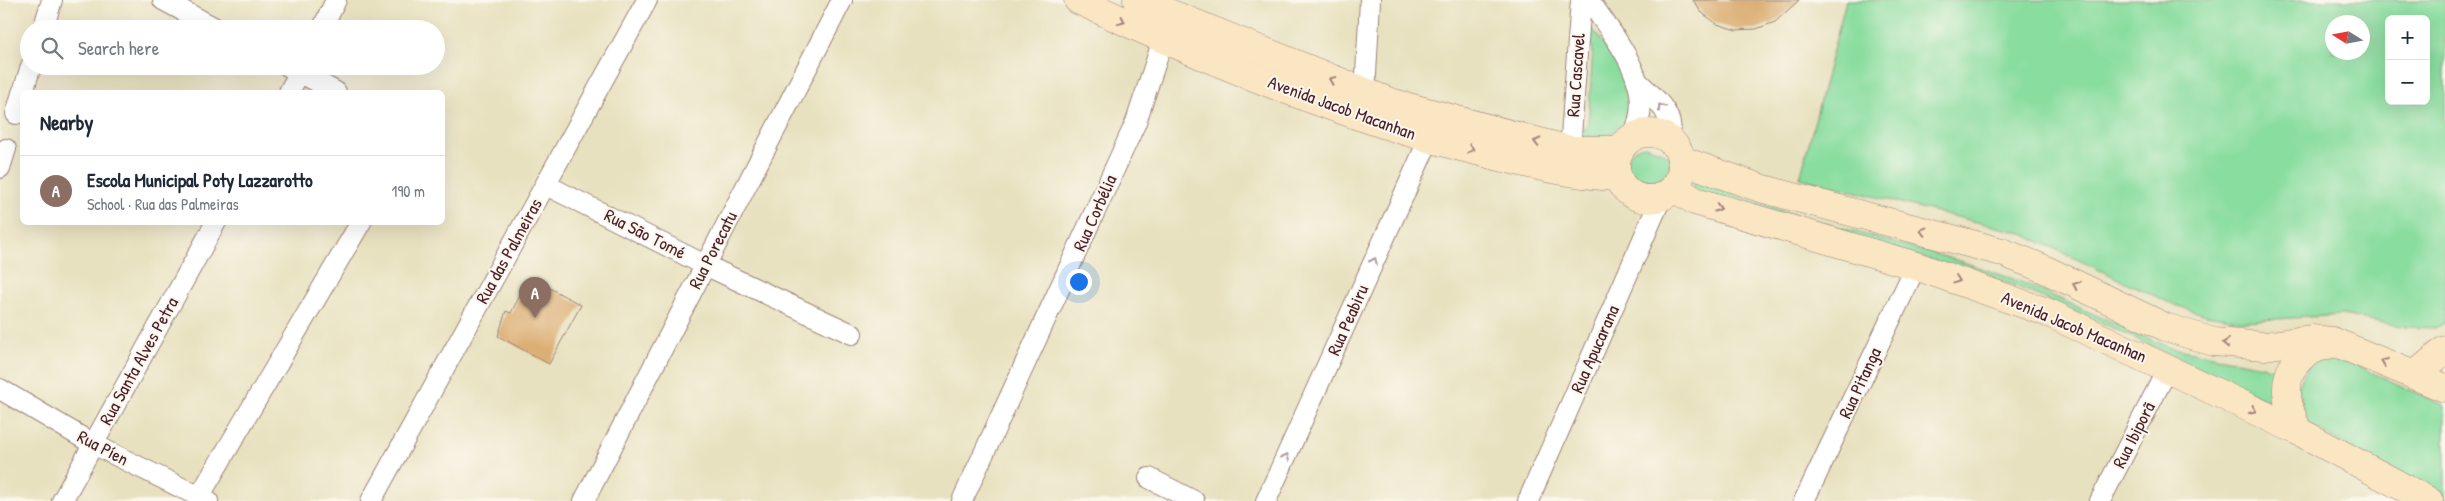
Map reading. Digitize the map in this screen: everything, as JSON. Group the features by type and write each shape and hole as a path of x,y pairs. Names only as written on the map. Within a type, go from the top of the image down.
{"main road":[{"name":"Avenida Jacob Macanhan","path":"1078,0 1163,40 1345,112 1430,139 1578,175 1617,177"},
{"name":"Avenida Jacob Macanhan","path":"1137,0 1163,6 1390,102 1570,150 1626,144"},
{"path":"1648,133 1659,135 1675,150 1680,178 1668,192 1651,200 1638,198 1623,188 1617,177 1616,164 1626,144 1648,133"},
{"name":"Avenida Jacob Macanhan","path":"1675,150 1760,188 2002,252 2042,268 2165,327 2214,342 2265,346 2311,339 2338,343 2445,388"},
{"name":"Avenida Jacob Macanhan","path":"1668,192 1916,266 2049,312 2298,431 2429,501"},
{"path":"2298,431 2288,411 2285,389 2289,371 2302,356 2318,347 2338,343"},
{"path":"2415,375 2445,350"}],"street":[{"path":"46,20 52,0"},
{"path":"163,0 200,20"},
{"path":"326,20 336,0"},
{"name":"Rua das Palmeiras","path":"371,501 647,0"},
{"name":"Rua Porecatu","path":"584,501 842,0"},
{"path":"1365,93 1370,0"},
{"name":"Rua Cascavel","path":"1570,150 1581,0"},
{"name":"Rua Cascavel","path":"1590,0 1628,58 1637,81 1642,111 1640,124 1626,144"},
{"name":"Rua Corbélia","path":"962,501 1136,122 1163,40 1163,6"},
{"path":"24,90 28,75"},
{"path":"290,90 295,75"},
{"path":"308,75 333,90"},
{"name":"Rua Cascavel","path":"1637,81 1654,97 1671,122 1675,150"},
{"path":"16,114 20,102"},
{"name":"Rua Peabiru","path":"1266,501 1430,139"},
{"path":"0,168 6,149"},
{"name":"Rua São Tomé","path":"546,184 706,265 852,334"},
{"name":"Rua Apucarana","path":"1528,501 1668,192"},
{"name":"Rua Santa Alves Petra","path":"62,501 214,225"},
{"path":"204,499 359,225"},
{"name":"Rua Pitanga","path":"1804,501 1916,266"},
{"name":"Rua Ibiporã","path":"2100,501 2168,368"},
{"name":"Rua Píen","path":"0,389 93,444 204,499"},
{"path":"1149,478 1194,501"}],"green space":[{"path":"1846,0 2445,0 2445,323 2435,328 2405,327 2343,315 2243,321 2206,315 2172,304 2021,233 1800,178"},
{"path":"1591,29 1595,32 1634,91 1630,121 1612,133 1592,138 1578,136 1588,125 1593,47 1582,36"},
{"path":"1646,146 1665,153 1670,160 1668,174 1656,182 1633,178 1627,168 1628,158 1631,153 1635,149"},
{"path":"1695,171 1717,186 1739,196 1792,214 1963,262 2019,281 2168,347 2272,368 2275,371 2273,403 2106,325 2013,285 1943,263 1692,193"},
{"path":"2332,357 2343,359 2445,406 2445,499 2308,425 2298,388 2309,363"}],"building":[{"path":"1693,0 1799,0 1775,22 1756,29 1736,30 1717,24 1701,12"},
{"path":"529,277 581,305 549,364 498,336 506,311 511,313"}],"place":[{"name":"Escola Municipal Poty Lazzarotto","path":"535,318"}]}
